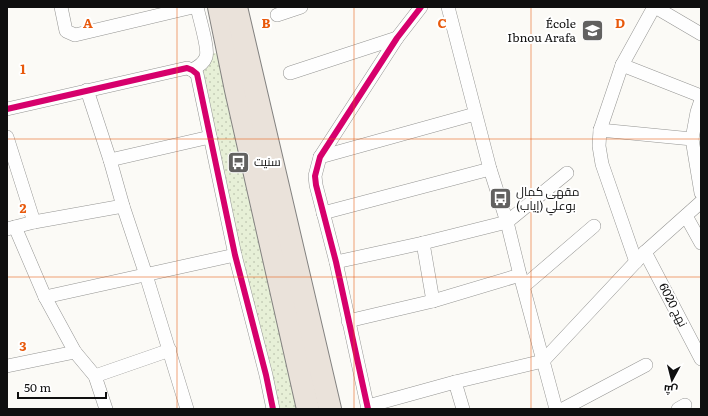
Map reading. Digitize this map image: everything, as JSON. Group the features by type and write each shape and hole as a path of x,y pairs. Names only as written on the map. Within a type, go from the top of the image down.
{"highway":[{"path":"219,7 236,90 308,409"},
{"path":"236,7 330,409"}],"street":[{"path":"61,7 66,31 75,35 193,7"},
{"path":"192,70 199,66 207,56 207,48 197,7"},
{"path":"277,15 301,7"},
{"path":"422,7 397,38 320,157 315,176 336,262 368,407 455,382 543,361 645,252 701,202"},
{"path":"448,7 475,114 507,222 556,409"},
{"path":"636,262 602,164 599,146 600,130 622,65 655,7 701,34"},
{"path":"290,73 397,38"},
{"path":"622,65 701,96"},
{"path":"7,109 187,68 197,74 234,255 266,375 273,409"},
{"path":"87,90 110,160 122,206 170,350 187,409"},
{"path":"701,100 692,139 701,193"},
{"path":"320,157 475,114"},
{"path":"600,130 692,139"},
{"path":"7,137 34,222"},
{"path":"110,160 210,137"},
{"path":"323,213 490,168"},
{"path":"336,262 423,243 507,222 567,174"},
{"path":"106,409 95,376 75,352 45,297 11,228 34,222 122,206"},
{"path":"686,216 701,243"},
{"path":"348,321 522,280 594,226"},
{"path":"423,243 433,301"},
{"name":"نهج 6020","path":"645,252 701,359"},
{"path":"45,297 234,255"},
{"path":"95,376 170,350"},
{"path":"7,366 75,352"},
{"path":"563,409 646,365"},
{"path":"455,382 463,409"}],"green space":[{"path":"217,53 301,409 275,409 198,56"}],"cycle path":[{"path":"368,409 336,262 315,176 320,157 397,38 421,7"},
{"path":"7,109 187,68 197,74 235,255 266,375 273,409"}],"place":[{"name":"École Ibnou Arafa","path":"592,31"},
{"name":"سنيت","path":"239,162"},
{"name":"مقهى كمال بوعلي (إياب)","path":"500,199"}]}
